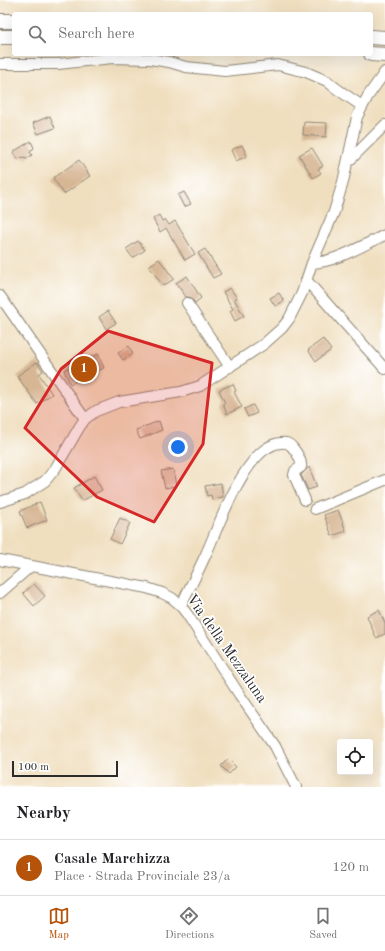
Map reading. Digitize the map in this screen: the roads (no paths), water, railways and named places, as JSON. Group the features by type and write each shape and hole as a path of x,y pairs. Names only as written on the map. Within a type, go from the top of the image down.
{"highway":[{"path":"0,21 12,21"},
{"path":"0,37 12,38"},
{"path":"373,37 385,38"},
{"path":"373,54 385,55"}],"street":[{"path":"0,64 58,64 112,58 150,59 186,67 225,70 278,65 306,72 327,81 362,106"},
{"path":"0,502 28,493 48,478 56,469 76,431 85,419 100,409 115,403 192,389 209,381 264,344 282,328 295,307 307,281 312,263 338,201 354,129 362,106 383,74"},
{"path":"346,164 385,125"},
{"path":"312,263 320,263 331,260 385,235"},
{"path":"307,281 385,369"},
{"path":"0,296 85,419"},
{"path":"187,304 230,367"},
{"path":"181,606 236,487 248,467 264,450 281,442 286,442 293,447 302,463 301,467 295,471 294,475 306,500"},
{"path":"315,509 385,480"},
{"name":"Via della Mezzaluna","path":"0,560 150,589 166,595 181,606 275,746 296,787"},
{"path":"0,593 31,566"}],"place":[{"name":"Casale Marchizza","path":"84,369"}]}
